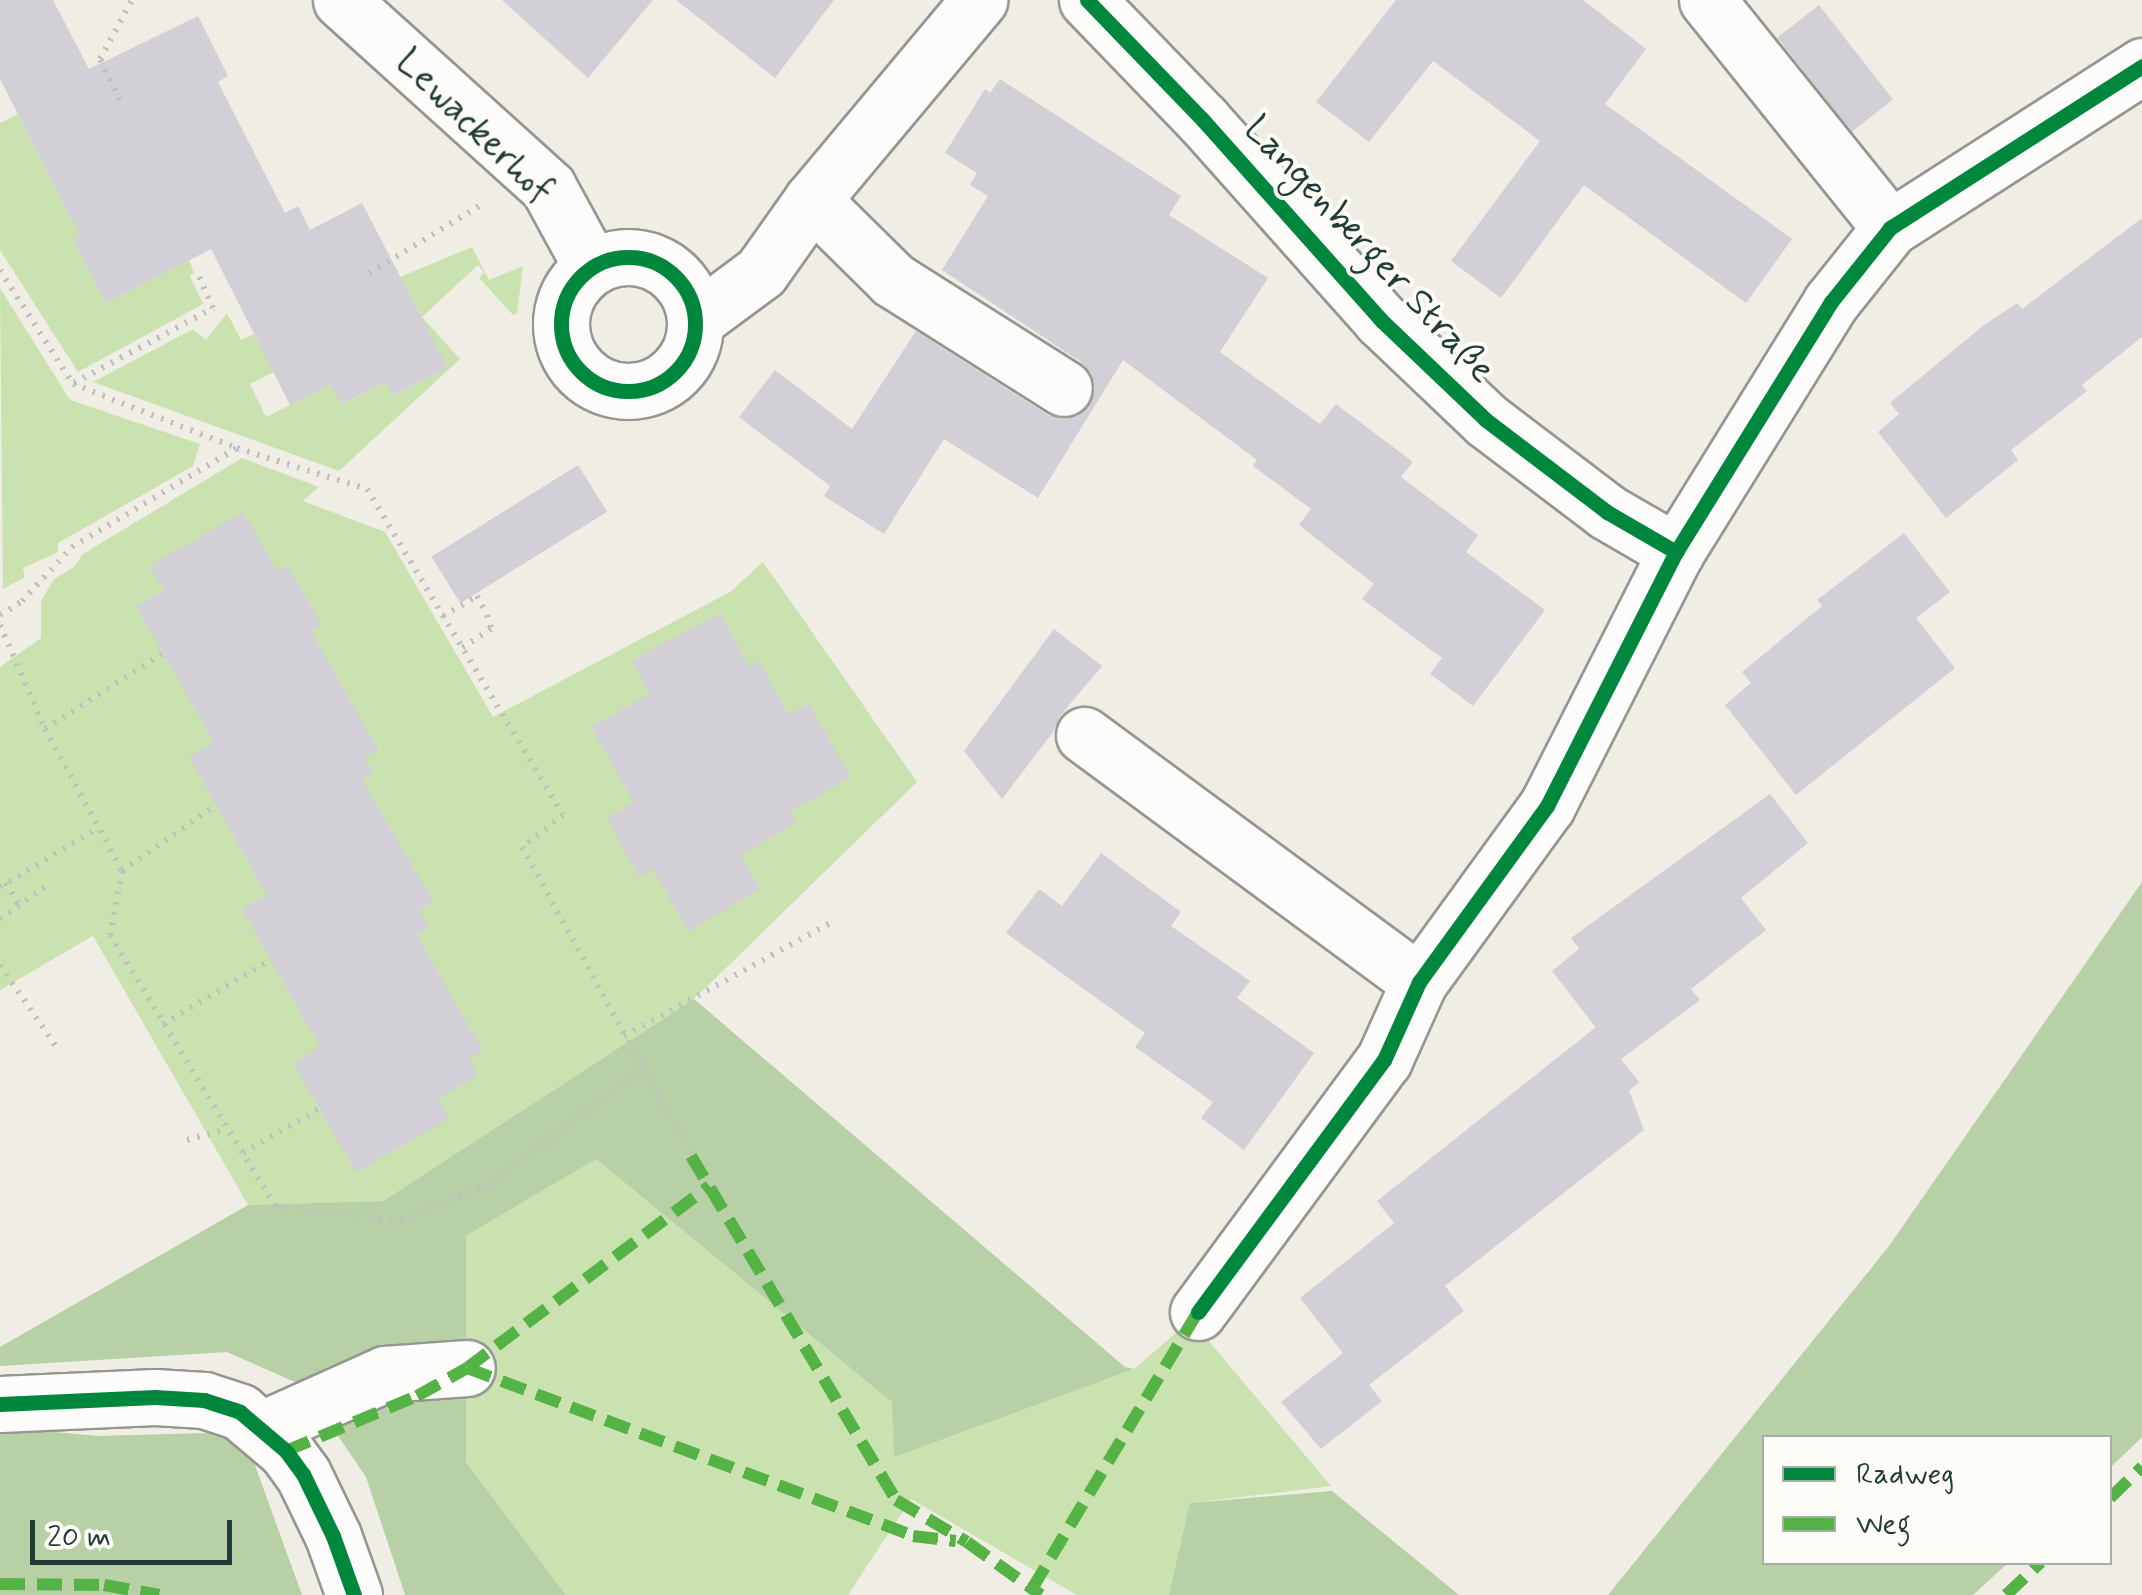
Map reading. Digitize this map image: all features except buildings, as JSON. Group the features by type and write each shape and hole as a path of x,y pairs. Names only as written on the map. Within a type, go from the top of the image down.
{"street":[{"name":"Lewackerhof","path":"341,0 548,187 591,266"},
{"path":"696,320 761,272 812,200 979,0"},
{"name":"Langenberger Straße","path":"1087,0 1203,120 1380,320 1460,395 1607,512 1676,552"},
{"path":"1708,0 1890,228"},
{"path":"1198,1312 1384,1060 1419,982 1547,806 1676,552 1831,302 1890,228 2142,66"},
{"path":"812,200 892,280 1064,388"},
{"path":"637,257 659,263 684,288 696,320 688,354 665,381 624,392 585,376 562,340 565,299 591,266 614,258 637,257"},
{"path":"1084,735 1419,982"},
{"path":"262,1428 385,1374 467,1368"},
{"path":"0,1404 155,1397 204,1400 240,1412 286,1451 319,1502 354,1595"}],"path":[{"path":"120,100 100,59 132,0"},
{"path":"369,273 461,221 492,194"},
{"path":"0,270 73,384 237,448 367,489 563,815 522,846 692,1156"},
{"path":"73,384 213,308 199,277"},
{"path":"0,615 22,601 72,546 237,448"},
{"path":"444,616 477,596 487,615 492,629 460,649"},
{"path":"0,626 45,730 122,871 110,936 276,1206 400,1220 492,1183 642,1068"},
{"path":"45,730 163,654"},
{"path":"122,871 216,804"},
{"path":"19,906 3,885 98,828"},
{"path":"0,919 46,886"},
{"path":"624,1036 830,923"},
{"path":"163,1024 270,960"},
{"path":"0,965 56,1048"},
{"path":"243,1153 319,1109"},
{"path":"187,1140 228,1129"}],"green space":[{"path":"18,114 80,236 73,239 185,249 194,273 190,276 203,304 78,372 0,250 0,123"},
{"path":"472,247 489,280 523,266 517,313 513,315 479,278 484,273 478,265 422,317 460,359 339,471 93,382 193,329 206,340 227,313 241,340 254,334 274,372 250,384 266,417 331,384 342,404 386,382 394,396 447,368 400,277"},
{"path":"0,288 70,400 200,444 193,466 58,543 58,552 23,568 25,577 3,589"},
{"path":"242,458 319,487 303,501 385,532 493,717 730,592 763,562 917,782 694,999 383,1201 248,1205 93,936 0,990 0,667 41,638 41,601 54,579 74,567 83,554"},
{"path":"2142,882 2142,1437 2112,1466 2112,1435 1762,1435 1762,1565 2006,1565 1973,1595 1608,1595 1889,1246"},
{"path":"694,999 1125,1367 1134,1369 894,1457 892,1402 596,1159 466,1236 466,1462 566,1595 405,1595 366,1477 304,1386 227,1352 0,1366 0,1347 248,1205 383,1201"},
{"path":"596,1159 893,1402 894,1456 1134,1369 1191,1320 1331,1486 1191,1503 1169,1595 1077,1595 911,1499 848,1595 566,1595 466,1462 466,1236"},
{"path":"0,1427 98,1436 243,1432 302,1595 0,1595"},
{"path":"1332,1491 1459,1595 1169,1595 1190,1503"}],"marked path":[{"path":"691,1156 896,1500 967,1542 1041,1595"},
{"path":"286,1451 417,1396 467,1368 709,1186"},
{"path":"1032,1589 1198,1312"},
{"path":"467,1368 913,1536 956,1541"},
{"path":"2112,1496 2142,1467"},
{"path":"2006,1595 2038,1565"},
{"path":"0,1584 104,1585 159,1595"}],"cycle path":[{"path":"1087,0 1203,120 1381,320 1486,420 1607,512 1676,552"},
{"path":"1198,1312 1384,1060 1419,982 1547,806 1676,552 1831,302 1890,228 2142,66"},
{"path":"628,257 654,262 676,276 690,298 695,324 690,350 676,372 654,386 628,391 602,386 580,372 566,350 561,324 566,298 580,276 602,262 628,257"},
{"path":"0,1404 155,1397 204,1400 240,1412 286,1451 303,1474 333,1536 354,1595"}]}
